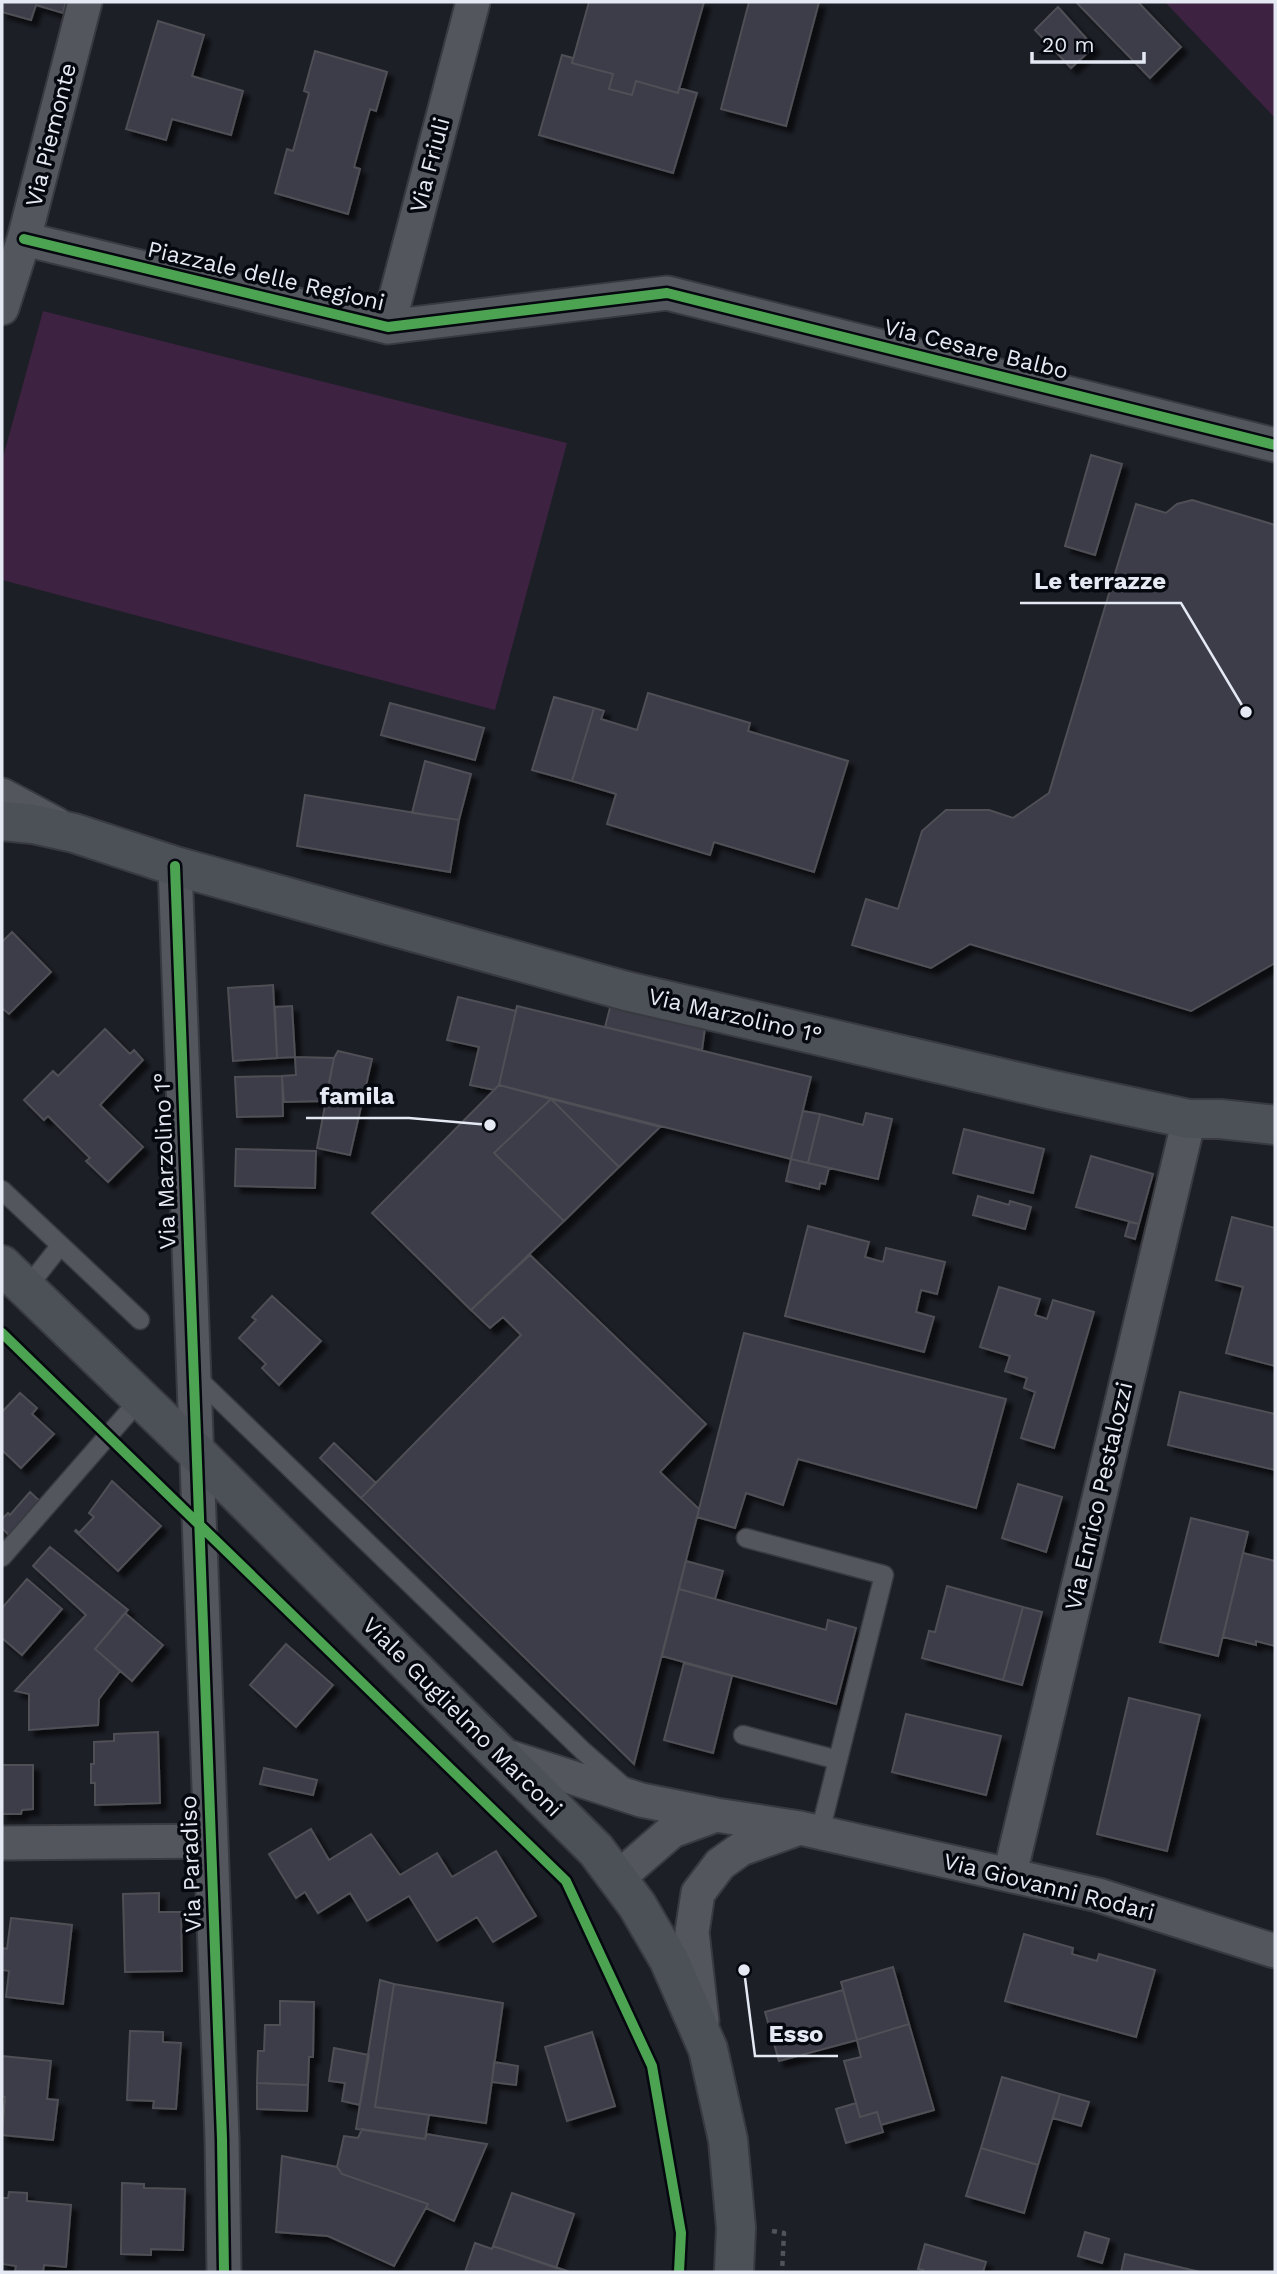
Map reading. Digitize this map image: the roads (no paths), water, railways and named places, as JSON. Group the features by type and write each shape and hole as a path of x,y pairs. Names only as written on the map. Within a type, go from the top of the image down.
{"main road":[{"name":"Via Marzolino 1°","path":"2,821 33,824 74,833 175,866 626,991 1053,1090 1204,1119 1275,1125"},
{"path":"1204,1119 1275,1101"},
{"name":"Viale Guglielmo Marconi","path":"14,1277 198,1454 596,1850 638,1905 669,1959 708,2049 728,2140 736,2228 734,2272"}],"street":[{"name":"Via Piemonte","path":"2,309 24,239 85,2"},
{"name":"Via Friuli","path":"388,327 473,2"},
{"name":"Piazzale delle Regioni","path":"24,239 388,327 667,293"},
{"name":"Via Cesare Balbo","path":"667,293 1275,445"},
{"path":"2,795 74,833"},
{"name":"Via Marzolino 1°","path":"175,866 198,1454"},
{"name":"Via Enrico Pestalozzi","path":"1010,1874 1204,1119"},
{"name":"Via Paradiso","path":"198,1454 225,2272"},
{"name":"Via Giovanni Rodari","path":"497,1753 638,1799 810,1830 1098,1895 1275,1951"},
{"path":"618,1878 672,1831 716,1815"},
{"path":"704,2040 692,1932 698,1893 720,1864 741,1849 810,1830"},
{"path":"2,1843 211,1841"}],"lane":[{"path":"2,1190 140,1320"},
{"path":"14,1277 60,1246"},
{"path":"194,1375 583,1752 638,1799"},
{"path":"2,1557 141,1398"},
{"path":"746,1538 884,1575 838,1760 810,1830"},
{"path":"743,1735 838,1760"}],"place":[{"name":"Le terrazze","path":"1246,712"},
{"name":"famila","path":"490,1125"},
{"name":"Esso","path":"744,1970"}]}
